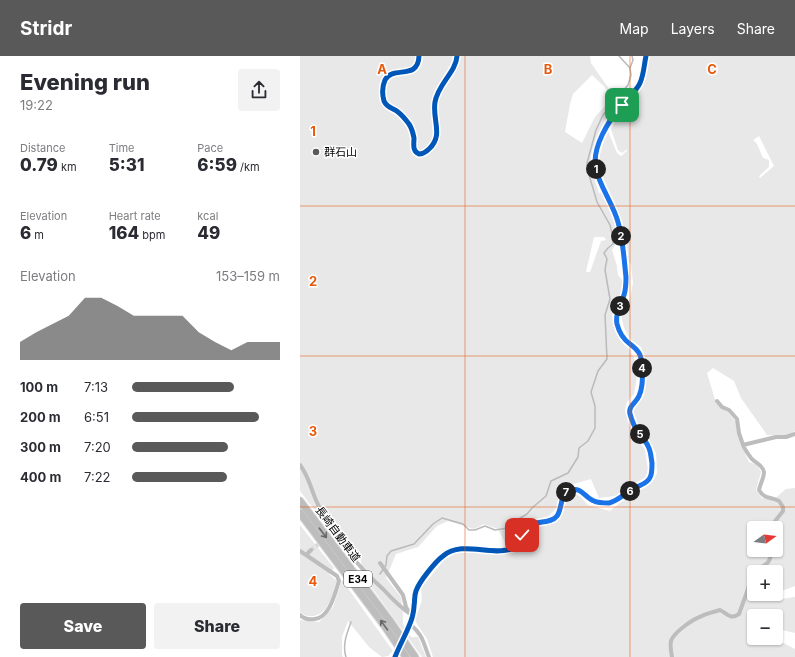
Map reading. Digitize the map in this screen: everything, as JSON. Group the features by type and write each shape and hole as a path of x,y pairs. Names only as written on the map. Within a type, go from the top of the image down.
{"highway":[{"name":"長崎自動車道","path":"300,501 390,621 415,657"},
{"name":"長崎自動車道","path":"300,513 384,625 406,657"}],"street":[{"path":"419,56 413,70 389,76 383,85 382,92 388,107 397,112 408,123 414,137 414,150 418,154 426,152 434,145 436,140 434,104 436,95 455,65 457,56"},
{"path":"407,629 410,624 414,607 415,592 418,586 439,560 448,552 460,549 499,551 510,549 517,545 528,526 537,522 554,519 558,515 564,494 568,491 576,490 582,492 594,501 610,503 620,498 628,491 646,482 651,475 650,450 633,423 630,410 640,392 642,359 640,353 628,343 622,335 618,326 618,311 625,294 626,285 619,224 601,183 595,161 599,144 614,114 633,94 640,82 646,56"},
{"path":"717,400 722,407 729,410 737,420 739,433 746,452 764,472 759,490 760,493 763,496 779,501 783,508 783,512 775,521"},
{"path":"743,445 795,434"},
{"path":"300,465 309,480 320,509 338,529 347,548 362,569 412,616"},
{"path":"334,532 338,529"},
{"path":"306,555 311,550"},
{"path":"300,551 337,576 339,581 332,603 324,615 310,620 303,618 300,615"},
{"path":"764,565 770,560 770,557"},
{"path":"380,563 403,595 406,607 412,616"},
{"path":"672,657 671,641 684,627 696,618 720,610 730,617 739,614 747,592"},
{"path":"410,624 418,630 423,639 429,657"}],"shaded area":[{"path":"300,56 590,56 591,63 614,96 617,102 604,121 591,155 591,168 599,193 603,192 608,203 617,233 616,244 612,250 618,275 623,281 619,299 617,300 612,316 617,335 629,348 634,358 637,377 634,394 627,402 625,410 630,427 645,450 648,470 645,478 615,496 599,498 591,479 570,485 561,492 556,508 548,517 529,523 512,542 506,544 498,529 484,524 474,529 448,521 437,526 418,547 396,554 386,578 401,597 403,624 411,637 418,637 426,657 422,657 364,577 360,557 349,544 341,545 300,491","holes":["592,75 614,96 595,117 582,143 565,132 573,94","594,237 604,237 606,240 601,241 590,272 586,272"]},
{"path":"650,56 795,56 795,431 787,436 767,435 741,398 734,381 713,368 707,373 716,403 728,412 736,422 740,443 749,462 757,465 761,472 756,490 762,498 773,500 786,489 795,488 795,586 783,590 783,565 747,565 747,601 783,601 783,599 795,597 795,633 783,630 783,609 747,609 747,645 783,645 783,643 795,649 795,657 433,657 427,639 415,621 422,600 421,588 444,560 456,553 514,553 522,547 527,533 535,526 555,522 562,515 567,498 577,493 588,505 610,511 627,497 653,481 657,473 656,453 640,430 634,413 634,406 642,398 647,364 641,347 630,339 624,328 621,315 629,302 633,283 631,264 627,260 621,218 597,167 598,155 608,131 617,153 621,156 628,150 622,153 618,150 611,129 618,116 638,94 645,78","holes":["759,136 774,166 760,178 759,176 769,167 769,160 763,158 757,144 753,140"]},
{"path":"300,525 334,568 329,574 337,581 332,598 326,607 320,613 312,616 304,615 300,612"},
{"path":"342,580 393,651 388,656 382,657 369,647 348,621 342,637 343,657 300,657 300,620 319,622 333,607"}],"waterway":[{"path":"619,56 630,68"},
{"path":"380,574 386,565 387,556 391,551 414,544 433,524 442,518 463,524 469,530 475,530 485,526 495,530 508,528 527,514 546,496 551,481 568,473 578,457 579,448 588,441 595,428 595,406 591,392 598,371 607,359 605,315 610,299 605,270 607,259 604,253 613,244 613,238 610,225 597,202 587,168 587,163 596,130 603,115 628,85 631,75 630,68 633,60 632,56"},
{"path":"346,657 345,644 351,622"}],"tunnel":[{"path":"311,550 334,532"},
{"path":"403,640 407,629"},
{"path":"395,657 400,646"}],"cycle path":[{"path":"419,56 418,64 414,68 410,71 394,73 385,80 383,85 383,98 385,103 388,107 399,113 410,125 414,138 414,149 419,154 428,150 436,138 435,102 440,89 454,67 457,56"},
{"path":"395,657 412,618 415,595 420,583 436,563 450,551 459,549 503,551 511,549 517,545 529,526 551,520 557,516 564,495 570,490 578,491 595,502 609,503 619,499 644,483 651,476 652,464 650,450 636,429 630,414 630,409 641,391 641,359 638,351 624,338 617,324 618,313 625,293 627,279 621,236 614,211 599,178 595,160 600,141 609,122 640,83 646,56"}],"place":[{"name":"群石山","path":"316,152"}],"route":[{"path":"522,535 528,526 532,524 554,519 558,515 564,494 568,491 576,490 582,492 594,501 610,503 620,498 628,491 646,482 651,475 650,450 633,423 630,414 631,407 638,398 640,392 642,359 640,353 628,343 622,335 618,326 618,311 625,294 626,285 619,224 601,183 595,161 595,156 601,138 614,114 622,105"}]}
